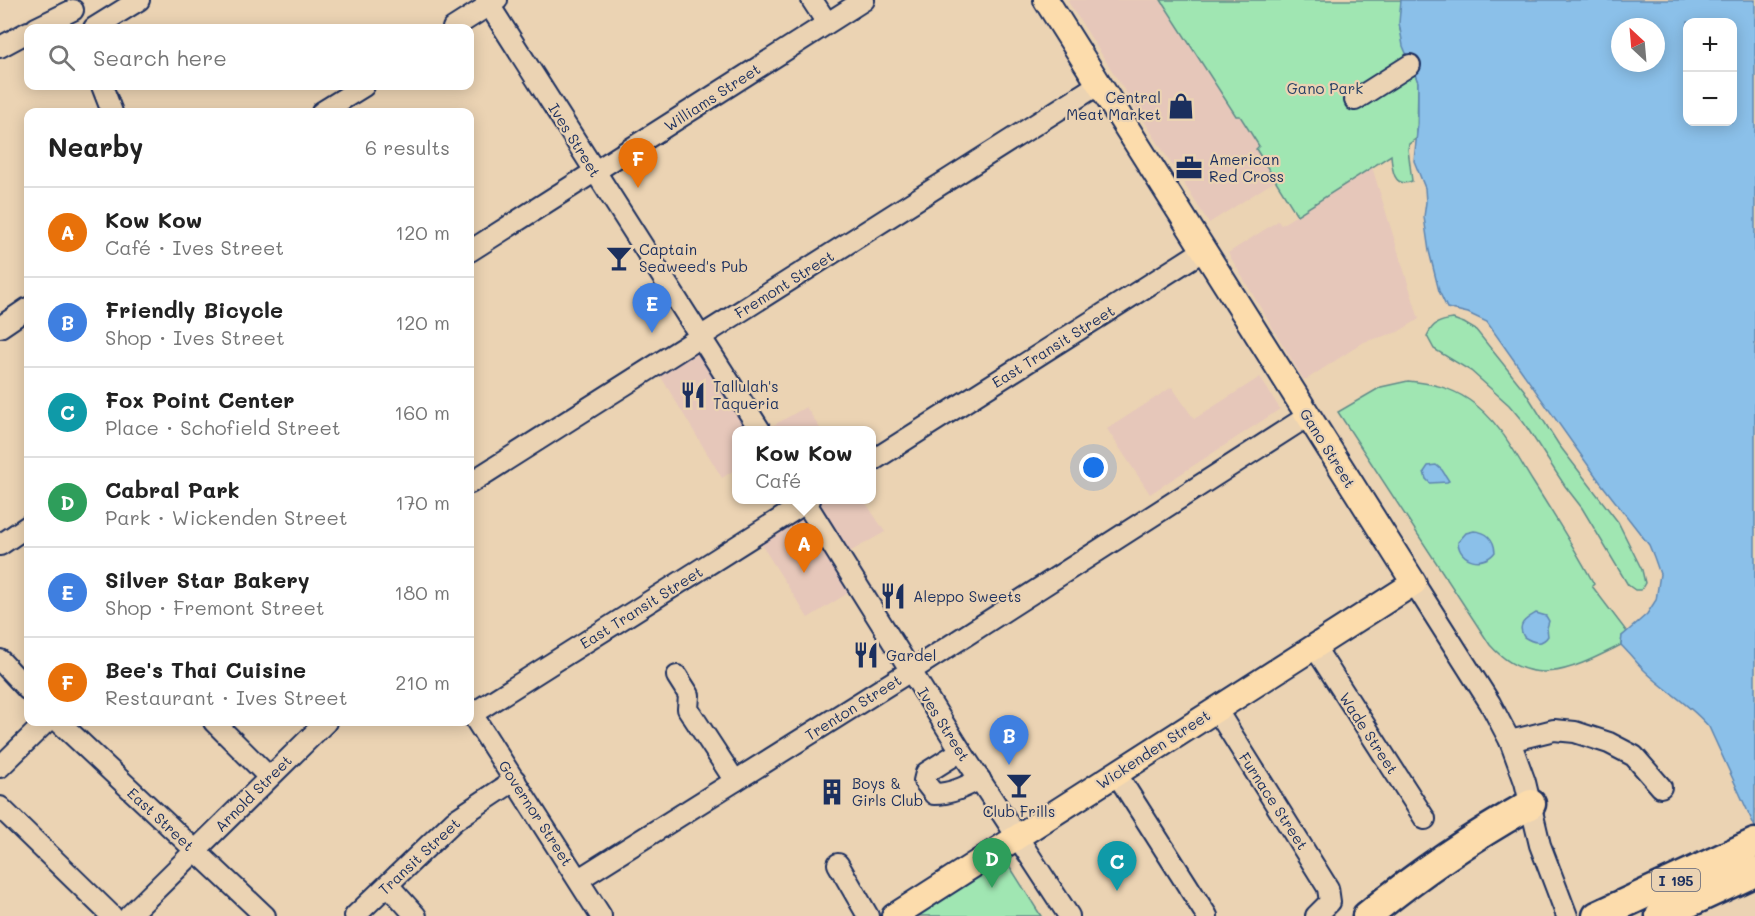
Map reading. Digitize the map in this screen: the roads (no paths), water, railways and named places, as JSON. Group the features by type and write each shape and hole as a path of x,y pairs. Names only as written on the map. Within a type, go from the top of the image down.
{"highway":[{"path":"1367,916 1452,851 1531,804"},
{"name":"I 195","path":"1597,916 1755,843"},
{"name":"I 195","path":"1660,916 1755,872"}],"main road":[{"name":"Gano Street","path":"1046,0 1414,584"},
{"name":"Wickenden Street","path":"894,916 1414,584"}],"street":[{"path":"100,24 139,0"},
{"path":"812,0 827,23"},
{"name":"Williams Street","path":"474,248 864,0"},
{"path":"459,24 491,2"},
{"name":"Ives Street","path":"491,2 595,172 757,426"},
{"path":"46,24 74,13"},
{"path":"0,46 24,34"},
{"path":"1355,100 1410,65"},
{"name":"Fremont Street","path":"474,480 1099,84"},
{"path":"104,90 110,108"},
{"path":"328,108 358,90"},
{"name":"East Transit Street","path":"876,458 1204,250"},
{"path":"0,327 24,311"},
{"name":"Trenton Street","path":"579,879 1308,416"},
{"name":"East Transit Street","path":"474,710 802,504"},
{"name":"Ives Street","path":"809,504 961,751 1069,916"},
{"path":"0,545 24,529"},
{"name":"Gano Street","path":"1414,584 1493,709 1510,741 1523,776 1540,845 1568,916"},
{"name":"Wade Street","path":"1314,646 1425,819"},
{"path":"0,660 24,686"},
{"path":"677,676 689,695 688,710 735,781"},
{"name":"Furnace Street","path":"1216,709 1314,864 1330,895 1330,902 1316,916"},
{"name":"Governor Street","path":"474,717 602,916"},
{"path":"0,767 42,726"},
{"name":"East Street","path":"63,726 265,916"},
{"path":"218,726 269,777"},
{"name":"Arnold Street","path":"129,916 322,726"},
{"path":"1510,741 1554,730 1575,732 1610,743 1634,756 1661,787"},
{"path":"961,751 926,773 924,781 928,788 934,794 944,794 961,789 980,779"},
{"path":"1116,773 1207,916"},
{"name":"Transit Street","path":"355,916 455,820 515,780"},
{"path":"0,807 112,916"},
{"path":"838,864 868,916"},
{"path":"388,885 416,916"}],"water":[{"path":"1401,0 1755,0 1755,827 1709,727 1694,711 1652,678 1621,645 1622,636 1647,614 1656,600 1660,574 1649,545 1600,482 1487,322 1468,313 1447,308 1439,291 1429,251 1424,217 1425,188 1414,161 1418,123 1418,82 1403,46 1399,23"},
{"path":"1436,465 1449,481 1430,483 1426,479 1424,472 1428,466"},
{"path":"1474,531 1486,534 1493,543 1495,552 1485,560 1467,558 1459,549 1458,542 1466,533"},
{"path":"1536,613 1546,616 1549,621 1548,636 1540,642 1524,637 1521,629 1526,620"}],"place":[{"name":"Central Meat Market","path":"1181,106"},
{"name":"American Red Cross","path":"1189,168"},
{"name":"Bee's Thai Cuisine","path":"638,188"},
{"name":"Captain Seaweed's Pub","path":"619,258"},
{"name":"Silver Star Bakery","path":"652,333"},
{"name":"Tallulah's Taqueria","path":"693,395"},
{"name":"Kow Kow","path":"804,573"},
{"name":"Aleppo Sweets","path":"893,596"},
{"name":"Gardel","path":"866,655"},
{"name":"Friendly Bicycle","path":"1009,765"},
{"name":"Club Frills","path":"1019,785"},
{"name":"Boys & Girls Club","path":"832,792"},
{"name":"Cabral Park","path":"992,888"},
{"name":"Fox Point Center","path":"1117,891"}],"park label":[{"name":"Gano Park","path":"1325,88"}]}
